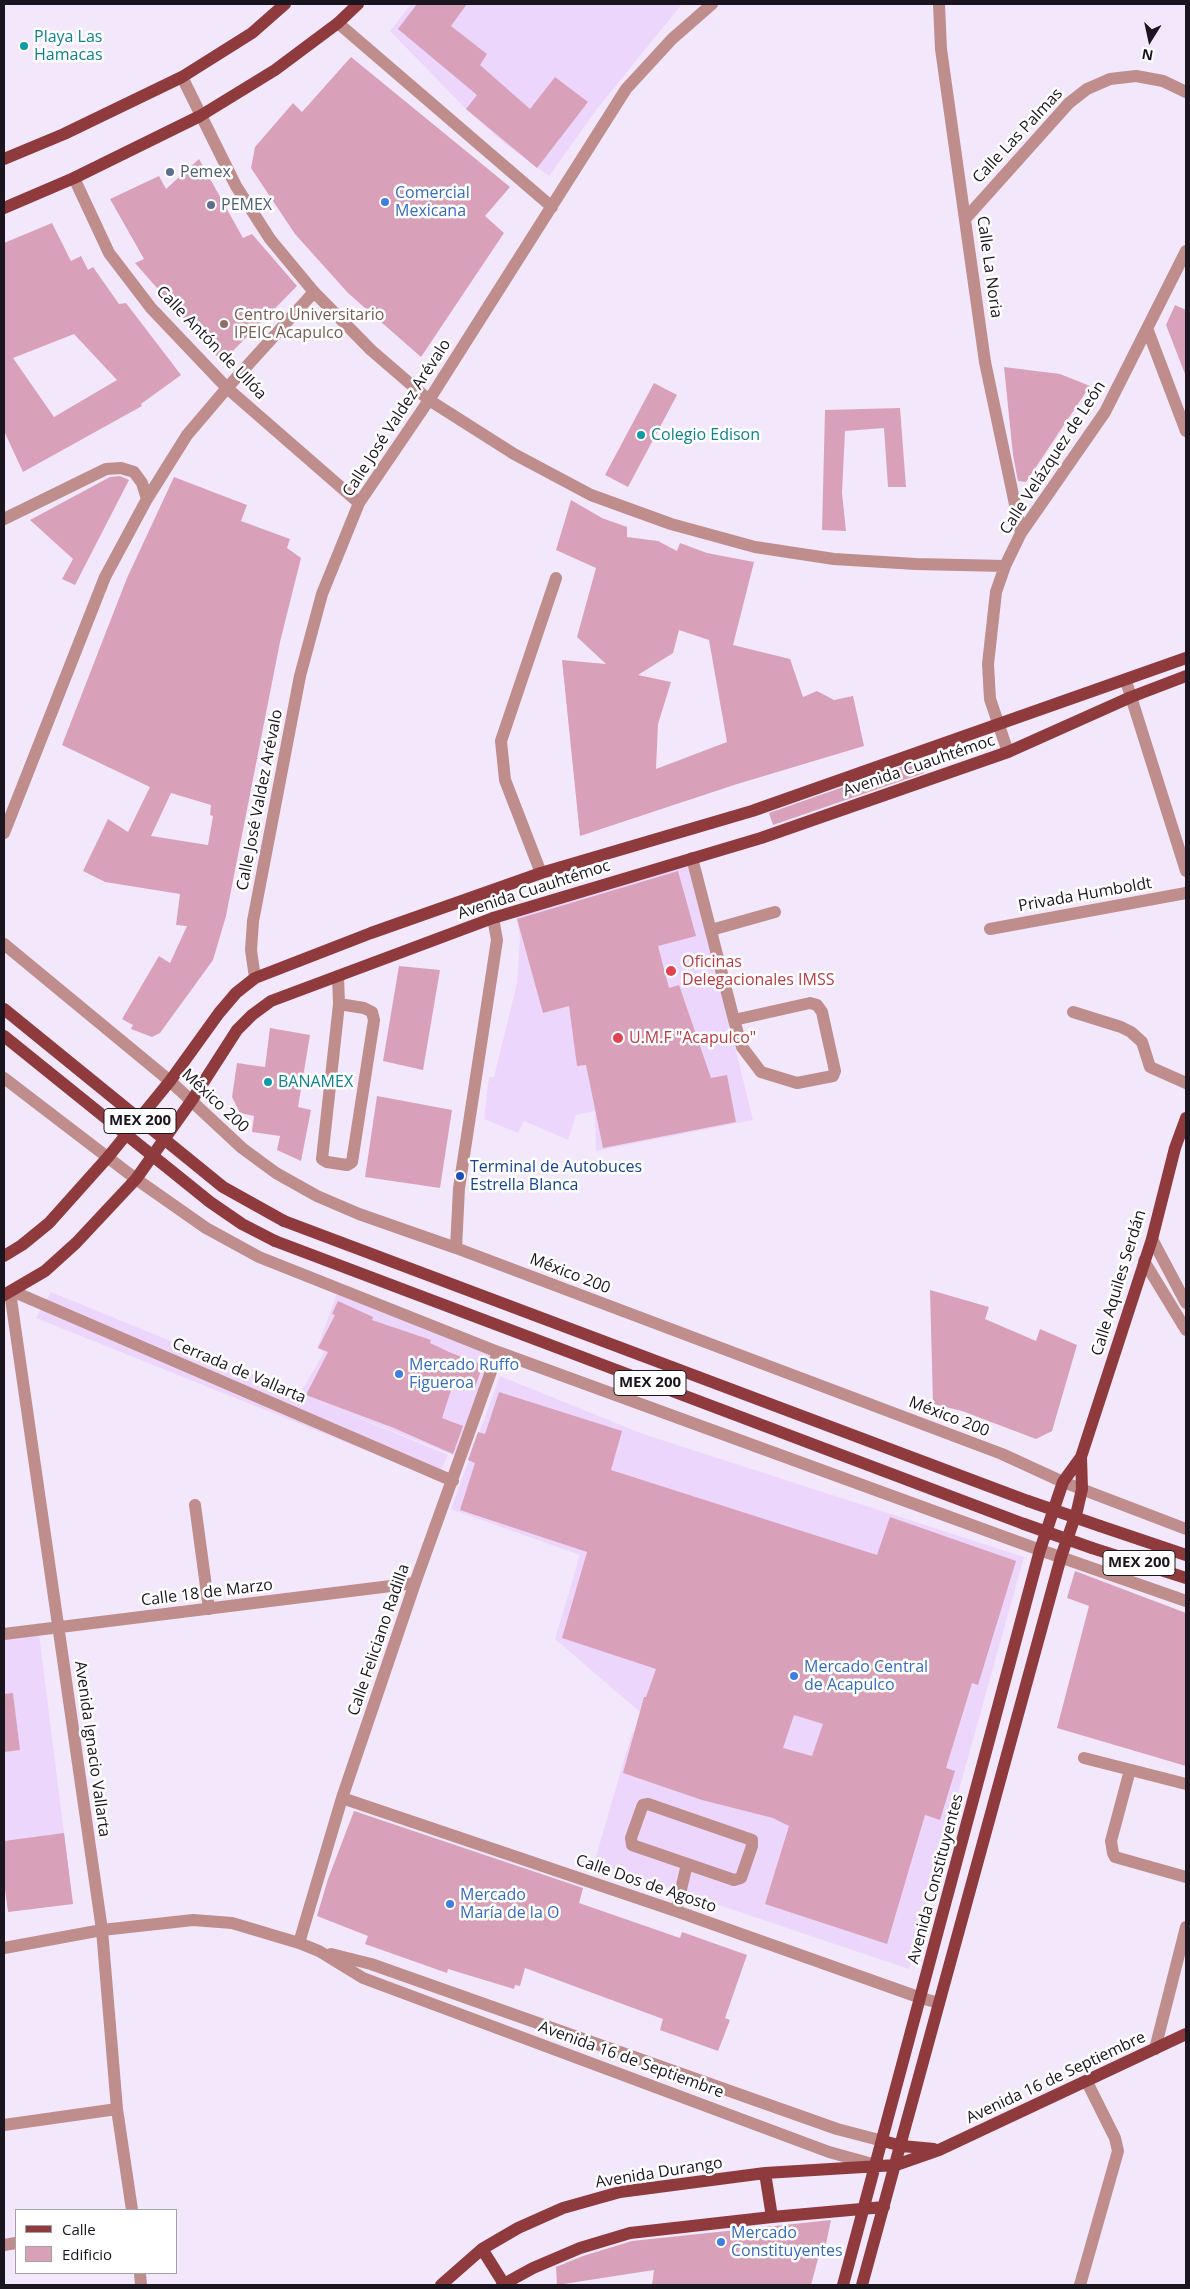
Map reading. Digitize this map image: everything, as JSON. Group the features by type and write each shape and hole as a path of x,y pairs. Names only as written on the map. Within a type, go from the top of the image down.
{"main road":[{"path":"4,159 64,134 182,77 252,33 285,4"},
{"path":"4,208 74,178 200,116 275,70 338,23 358,4"},
{"name":"Avenida Cuauhtémoc","path":"4,1256 22,1245 49,1222 108,1157 170,1081 219,1013 236,993 255,978 371,933 541,873 752,811 998,726 1186,658"},
{"name":"Avenida Cuauhtémoc","path":"9,1293 45,1271 76,1243 136,1179 192,1100 237,1030 252,1015 271,1001 493,918 760,838 1008,752 1131,697 1186,676"},
{"name":"MEX 200","path":"4,1009 223,1187 252,1206 284,1222 1028,1501 1186,1555"},
{"name":"MEX 200","path":"4,1036 210,1202 242,1224 275,1241 1024,1524 1186,1578"},
{"name":"Calle Aquiles Serdán","path":"1063,1482 1081,1457 1152,1239 1175,1148 1186,1118"},
{"name":"Calle Aquiles Serdán","path":"1081,1457 1082,1489"},
{"name":"Avenida Constituyentes","path":"842,2285 883,2141 1040,1550 1063,1482"},
{"path":"862,2285 902,2146 1061,1556 1082,1489"},
{"name":"Avenida 16 de Septiembre","path":"876,2165 896,2165 939,2150 1186,2034"},
{"name":"Avenida 16 de Septiembre","path":"883,2141 902,2146 939,2150"},
{"name":"Avenida Durango","path":"441,2285 482,2249 518,2228 563,2208 620,2192 765,2173 876,2165"},
{"path":"765,2173 772,2216"},
{"path":"482,2249 503,2285 533,2268 580,2248 630,2233 772,2216 863,2210 884,2206"}],"street":[{"name":"Calle José Valdez Arévalo","path":"255,978 251,950 253,921 300,676 322,594 359,503 429,400 626,90 672,39 712,4"},
{"name":"Calle La Noria","path":"939,4 941,49 985,362 1021,533"},
{"path":"338,23 552,207"},
{"name":"Calle Las Palmas","path":"966,218 1068,103 1087,88 1110,79 1136,76 1163,81 1186,92"},
{"path":"182,77 236,186 270,238 314,292 371,350 429,400 514,454 591,495 671,524 755,547 834,559 916,564 1005,566"},
{"name":"Calle Antón de Ullóa","path":"74,178 109,253 151,308 227,388 359,503"},
{"name":"Calle Velázquez de León","path":"1008,752 990,699 988,664 996,592 1005,566 1021,533 1105,412 1148,331 1186,251"},
{"path":"4,833 104,576 147,499 187,435 314,292"},
{"path":"1148,331 1186,428"},
{"path":"4,519 106,468 121,468 134,472 142,483 147,499"},
{"path":"541,873 504,780 501,741 556,578"},
{"path":"1126,680 1186,871"},
{"path":"692,858 734,1020 742,1047 761,1072 797,1083 833,1076 836,1071 822,1012 817,1005 810,1003 734,1020"},
{"name":"Privada Humboldt","path":"990,929 1186,893"},
{"path":"711,930 775,912"},
{"path":"456,1248 459,1188 497,940 493,918"},
{"name":"México 200","path":"4,944 170,1081 242,1148 276,1173 317,1196 360,1214 456,1248 1002,1454 1063,1482 1186,1529"},
{"path":"338,976 340,1004 322,1159 326,1162 347,1165 352,1162 374,1020 372,1012 364,1008 340,1004"},
{"path":"1073,1012 1121,1026 1131,1032 1142,1042 1150,1067 1186,1082"},
{"path":"4,1078 136,1179 206,1228 259,1256 498,1352 1040,1550 1186,1601"},
{"path":"1152,1239 1186,1303"},
{"path":"1144,1261 1186,1330"},
{"name":"Cerrada de Vallarta","path":"9,1293 453,1481"},
{"name":"Avenida Ignacio Vallarta","path":"9,1293 102,1930 117,2109 132,2209"},
{"name":"Calle Feliciano Radilla","path":"299,1943 342,1798 415,1583 498,1352"},
{"path":"195,1506 209,1610"},
{"name":"Calle 18 de Marzo","path":"4,1634 59,1629 415,1583"},
{"path":"1084,1758 1186,1784"},
{"path":"1130,1770 1111,1841 1113,1853 1115,1856 1186,1877"},
{"name":"Calle Dos de Agosto","path":"342,1798 940,2003"},
{"path":"648,1804 749,1838 753,1843 741,1878 738,1880 687,1864 632,1845 631,1838 643,1805 648,1804"},
{"path":"676,1911 687,1864"},
{"name":"Avenida 16 de Septiembre","path":"4,1948 102,1930 193,1920 232,1923 319,1951 371,1964 837,2129 883,2141"},
{"path":"1156,2049 1186,1927"},
{"name":"Avenida 16 de Septiembre","path":"319,1951 363,1978 829,2152 876,2165"},
{"path":"513,2034 520,2016"},
{"path":"1080,2285 1117,2162 1118,2150 1115,2138 1087,2082"},
{"path":"4,2124 117,2109"}],"shaded area":[{"path":"411,4 682,4 597,109 549,176 504,143 466,109 390,31"},
{"name":"U.M.F \"Acapulco\"","path":"690,864 753,1120 596,1151 595,1111 576,1115 568,1140 524,1121 518,1133 484,1119 489,1077 494,1077 517,983 520,938 516,914"},
{"path":"338,1291 493,1354 456,1456 332,1407 448,1455 437,1479 36,1318 51,1292 300,1394 324,1352 317,1348"},
{"name":"Mercado Central de Acapulco","path":"500,1376 643,1434 1024,1557 909,1969 594,1863 632,1733 643,1735 648,1715 640,1712 555,1639 580,1555 451,1509"},
{"path":"39,1634 73,1904 8,1912 4,1881 4,1639"}],"building":[{"path":"417,4 467,4 451,26 487,54 480,65 530,109 555,77 588,102 537,168 466,109 477,95 398,29"},
{"name":"Comercial Mexicana","path":"351,57 510,187 485,216 504,233 421,357 348,293 295,234 251,168 255,147 293,103 302,112"},
{"name":"Centro Universitario IPEIC Acapulco","path":"199,159 243,238 252,234 297,286 222,362 135,263 144,259 110,199 159,176 166,189"},
{"path":"52,223 71,261 81,256 88,270 93,267 119,304 126,303 181,375 141,404 142,406 23,472 4,431 4,243","holes":["74,334 117,380 54,417 13,358"]},
{"path":"1175,305 1186,310 1185,374 1166,325"},
{"path":"1004,367 1060,374 1090,386 1026,482 1018,481 1013,455"},
{"name":"Colegio Edison","path":"654,383 677,395 628,487 605,475"},
{"path":"900,408 906,487 888,487 884,428 845,431 842,493 846,531 822,530 825,410"},
{"path":"120,476 129,480 75,585 62,579 73,559 30,520 110,477"},
{"path":"174,477 247,505 241,521 290,539 287,548 301,558 280,642 226,916 213,960 160,1033 152,1037 131,1029 133,1025 122,1019 159,956 170,963 187,926 176,925 180,894 105,882 83,871 108,819 128,832 150,787 62,745 127,578","holes":["171,793 211,805 210,815 213,816 208,845 151,836"]},
{"path":"571,500 602,518 627,527 627,537 658,541 677,551 680,543 707,553 754,562 733,645 790,659 803,697 817,691 834,700 853,696 864,746 734,785 580,836 562,660 606,664 577,637 596,568 556,550","holes":["679,630 709,640 727,742 656,769 658,724 671,682 638,675 673,653"]},
{"path":"920,760 924,773 773,825 769,813"},
{"name":"U.M.F \"Acapulco\"","path":"678,871 696,936 658,946 669,988 679,985 711,1078 727,1075 736,1122 603,1148 586,1065 577,1066 569,1006 543,1013 517,919"},
{"path":"399,966 440,970 423,1070 383,1061"},
{"name":"BANAMEX","path":"270,1028 310,1035 298,1107 311,1110 301,1161 277,1150 280,1136 252,1132 254,1116 240,1113 232,1097 237,1063 265,1067"},
{"path":"377,1096 452,1110 440,1188 365,1177"},
{"path":"930,1290 989,1307 985,1319 1036,1341 1040,1329 1077,1345 1052,1431 1036,1439 962,1411 933,1404"},
{"name":"Mercado Ruffo Figueroa","path":"338,1301 373,1317 372,1320 431,1340 430,1343 483,1365 475,1387 454,1381 442,1418 463,1426 453,1454 394,1428 306,1395 328,1352 318,1348 335,1315 332,1314"},
{"name":"Mercado Central de Acapulco","path":"499,1392 622,1431 611,1470 877,1555 890,1517 1016,1561 978,1685 972,1683 946,1768 955,1771 940,1820 925,1815 887,1944 765,1904 789,1826 773,1818 702,1800 623,1773 644,1697 646,1697 656,1669 562,1638 587,1552 460,1510 475,1463 468,1460 478,1432 485,1434","holes":["794,1715 823,1724 812,1756 783,1748"]},
{"path":"1075,1571 1186,1613 1186,1766 1057,1728 1089,1606 1067,1598"},
{"path":"13,1693 20,1750 4,1752 4,1694"},
{"name":"Mercado María de la O","path":"354,1811 583,1888 579,1903 680,1938 682,1932 747,1955 725,2018 730,2020 718,2051 660,2030 663,2019 525,1968 520,1986 515,1985 514,1989 448,1969 447,1973 365,1944 368,1936 317,1916 328,1879"},
{"path":"64,1833 73,1904 8,1912 4,1881 4,1841"},
{"name":"Mercado Constituyentes","path":"831,2220 826,2244 822,2244 811,2285 652,2285 654,2270 557,2285 556,2267 583,2256 632,2241"}],"place":[{"name":"Playa Las Hamacas","path":"24,46"},
{"name":"Pemex","path":"170,172"},
{"name":"Comercial Mexicana","path":"385,202"},
{"name":"PEMEX","path":"211,205"},
{"name":"Centro Universitario IPEIC Acapulco","path":"224,324"},
{"name":"Colegio Edison","path":"641,435"},
{"name":"Oficinas Delegacionales IMSS","path":"671,971"},
{"name":"U.M.F \"Acapulco\"","path":"618,1038"},
{"name":"BANAMEX","path":"268,1082"},
{"name":"Terminal de Autobuces Estrella Blanca","path":"460,1176"},
{"name":"Mercado Ruffo Figueroa","path":"399,1374"},
{"name":"Mercado Central de Acapulco","path":"794,1676"},
{"name":"Mercado María de la O","path":"450,1904"},
{"name":"Mercado Constituyentes","path":"721,2242"}]}
